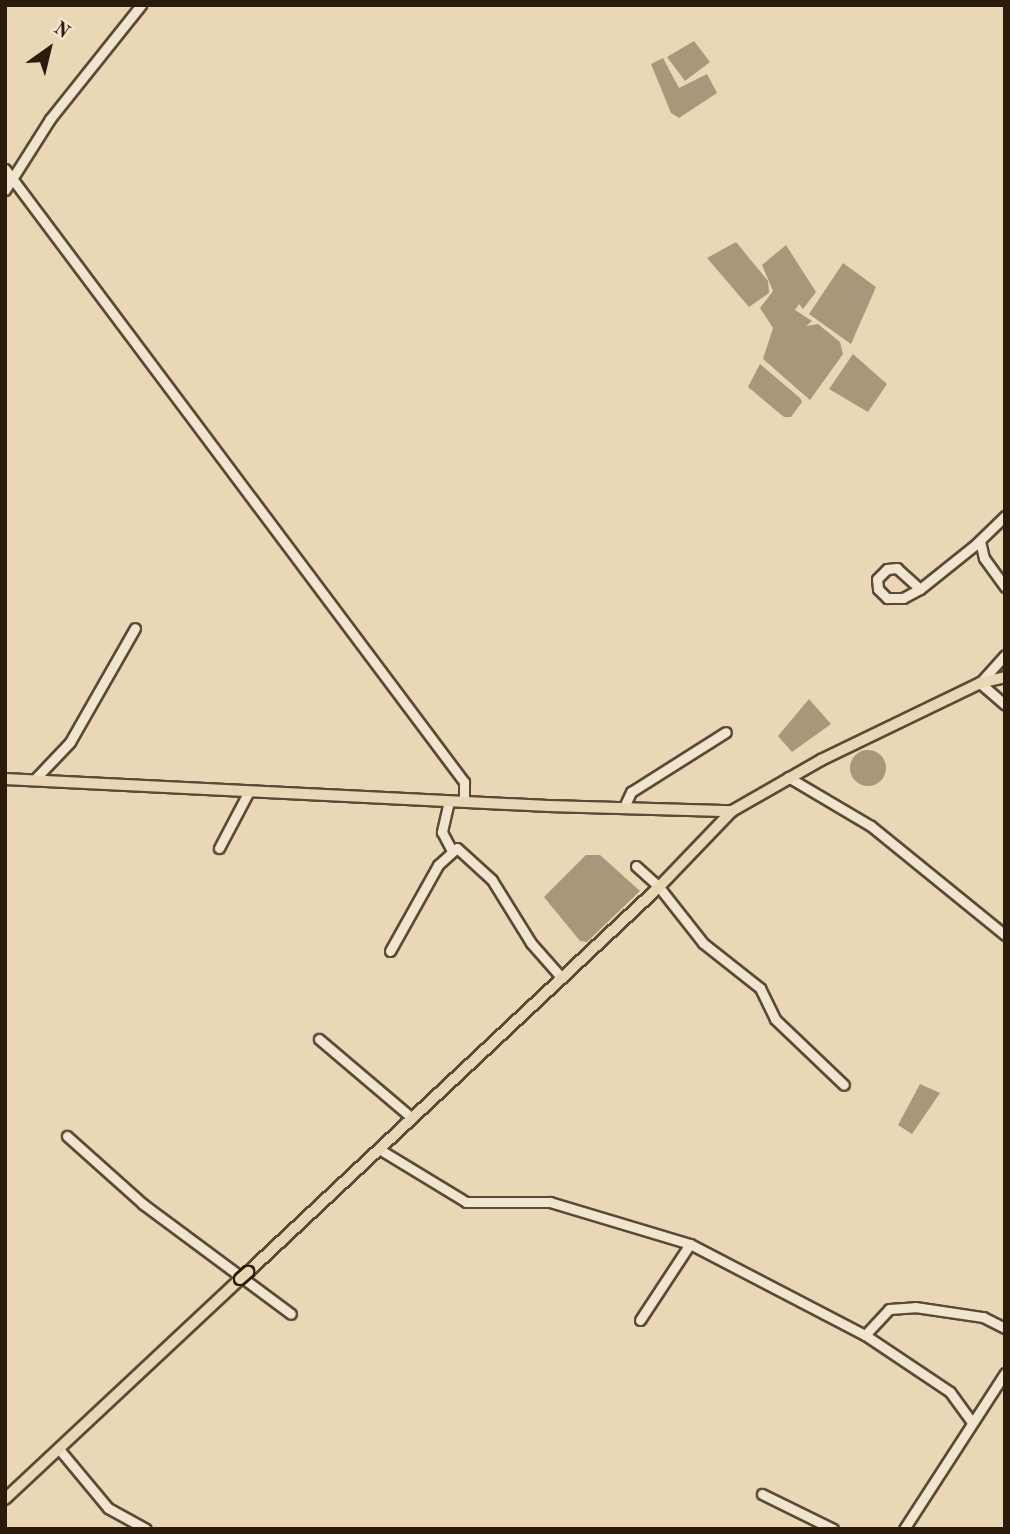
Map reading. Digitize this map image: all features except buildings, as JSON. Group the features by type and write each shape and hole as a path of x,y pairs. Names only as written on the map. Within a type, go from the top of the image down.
{"main road":[{"path":"5,1499 659,887 732,811 788,777 980,684 1005,677"},
{"path":"5,779 449,801 732,811"}],"street":[{"path":"5,190 50,119 141,5"},
{"path":"5,169 464,782 464,801"},
{"path":"920,589 897,568 887,569 877,579 878,589 887,598 903,598 920,589 980,541 1005,516"},
{"path":"980,541 984,558 1005,587"},
{"path":"34,780 70,742 135,628"},
{"path":"1005,655 980,684 1005,705"},
{"path":"624,807 631,792 726,732"},
{"path":"788,777 872,826 1005,935"},
{"path":"219,848 249,791"},
{"path":"449,801 442,832 451,849"},
{"path":"390,951 451,849 457,848 492,880 531,943 562,978"},
{"path":"636,866 659,887 703,943 760,988 775,1019 845,1085"},
{"path":"319,1039 412,1118"},
{"path":"67,1136 144,1204 290,1314"},
{"path":"379,1149 466,1202 550,1202 690,1244 865,1335 950,1392 971,1422"},
{"path":"640,1320 690,1244"},
{"path":"865,1335 888,1309 915,1307 983,1317 1005,1328"},
{"path":"904,1529 1005,1373"},
{"path":"59,1449 108,1508 146,1529"},
{"path":"762,1494 833,1529"}],"shaded area":[{"path":"694,41 710,62 685,81 667,57"},
{"path":"663,58 679,88 707,74 717,93 679,118 671,113 651,64"},
{"path":"736,242 768,281 769,293 749,307 707,258"},
{"path":"786,245 816,292 803,309 799,304 795,310 812,321 806,326 818,324 840,342 843,354 810,400 763,359 773,328 760,308 773,291 762,265"},
{"path":"843,263 876,287 851,344 809,314"},
{"path":"853,354 887,384 868,412 829,389"},
{"path":"760,364 800,398 802,402 791,417 784,417 748,387"},
{"path":"809,699 831,724 792,752 778,736"},
{"path":"868,750 881,755 886,768 881,781 868,786 855,781 850,768 855,755"},
{"path":"586,855 600,855 640,891 587,942 580,941 544,897"},
{"path":"920,1084 940,1093 912,1134 898,1125"}]}
